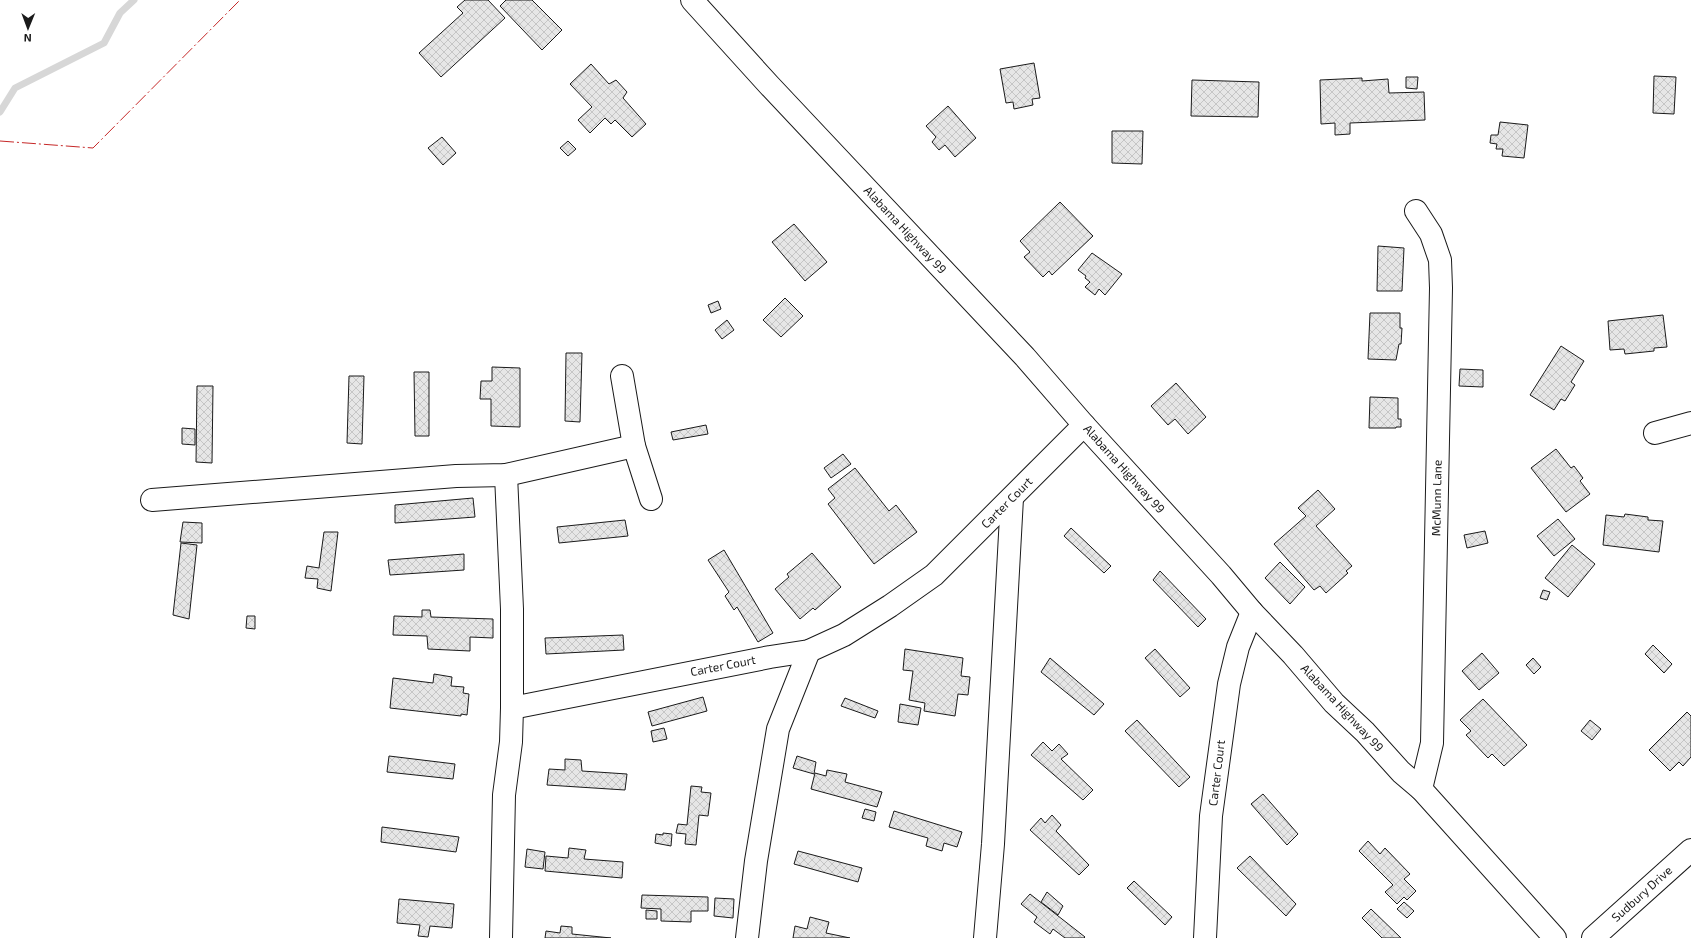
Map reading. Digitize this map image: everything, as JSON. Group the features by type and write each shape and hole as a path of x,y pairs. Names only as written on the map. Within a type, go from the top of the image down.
{"street":[{"name":"Alabama Highway 99","path":"692,0 782,100 1024,357 1221,575 1252,612 1293,655 1334,703 1366,732 1401,772 1421,789 1555,938"},
{"name":"McMunn Lane","path":"1416,211 1431,234 1440,260 1441,288 1432,742 1421,789"},
{"path":"622,376 634,446 651,499"},
{"path":"1655,433 1691,423"},
{"name":"Carter Court","path":"512,708 770,656 809,651 844,635 890,606 934,575 1084,425"},
{"path":"152,500 456,476 506,475 539,466 634,446"},
{"path":"501,938 504,795 511,742 512,708 512,609 506,475"},
{"path":"985,938 993,836 1012,498"},
{"name":"Carter Court","path":"1205,938 1212,816 1228,684 1238,647 1252,612"},
{"path":"747,938 756,861 778,729 809,651"},
{"name":"Sudbury Drive","path":"1593,938 1691,850"}],"building":[{"path":"465,0 488,0 505,18 441,77 419,53 463,13 457,7"},
{"path":"506,0 532,0 562,30 542,50 500,6"},
{"path":"1034,63 1040,98 1032,99 1033,105 1014,109 1013,102 1006,103 1000,69"},
{"path":"591,64 609,84 616,80 627,92 623,98 646,124 632,137 615,120 611,124 605,118 590,133 578,120 592,107 570,84"},
{"path":"1654,76 1676,77 1674,114 1653,113"},
{"path":"1406,77 1418,77 1417,89 1406,88"},
{"path":"1362,78 1362,81 1388,79 1389,93 1424,92 1425,120 1350,123 1350,134 1335,135 1335,123 1321,124 1320,80"},
{"path":"1192,80 1259,82 1258,117 1191,116"},
{"path":"948,106 976,138 955,157 945,145 939,150 932,142 936,137 926,126"},
{"path":"1500,122 1528,125 1524,158 1502,156 1503,149 1496,149 1497,144 1490,143 1491,135 1498,135"},
{"path":"1112,131 1143,131 1142,164 1112,163"},
{"path":"442,137 456,153 443,165 428,148"},
{"path":"568,141 576,149 568,156 560,148"},
{"path":"1060,202 1093,236 1052,275 1049,271 1043,277 1024,257 1030,252 1020,241"},
{"path":"794,224 827,262 805,281 772,242"},
{"path":"1378,246 1404,248 1402,291 1377,291"},
{"path":"1092,253 1122,274 1105,295 1099,289 1095,295 1085,287 1090,282 1085,278 1086,276 1078,270"},
{"path":"785,298 803,316 781,337 763,320"},
{"path":"718,301 721,309 711,313 708,305"},
{"path":"1370,313 1400,313 1400,328 1402,328 1401,344 1399,344 1396,360 1368,359"},
{"path":"1663,315 1667,347 1654,348 1654,351 1625,354 1624,349 1610,350 1608,321"},
{"path":"727,320 734,330 722,339 715,330"},
{"path":"1561,346 1584,361 1571,382 1575,385 1565,401 1561,399 1554,410 1530,395"},
{"path":"566,353 582,353 580,422 565,421"},
{"path":"492,367 520,368 520,427 491,426 491,399 480,399 481,381 492,381"},
{"path":"1460,369 1483,370 1483,387 1459,386"},
{"path":"414,372 429,372 429,436 415,436"},
{"path":"349,376 364,376 362,444 347,443"},
{"path":"1176,383 1206,417 1188,434 1175,419 1168,425 1151,406"},
{"path":"197,386 213,386 212,463 196,462"},
{"path":"1370,397 1398,398 1398,419 1401,419 1401,427 1369,428"},
{"path":"706,425 708,434 673,440 671,432"},
{"path":"182,428 195,429 195,445 182,444"},
{"path":"1556,449 1571,468 1574,466 1583,478 1580,481 1590,494 1566,512 1531,468"},
{"path":"843,454 851,464 831,478 824,468"},
{"path":"855,468 889,511 896,505 917,532 874,564 828,504 835,498 828,489"},
{"path":"1318,490 1335,509 1316,526 1352,566 1346,571 1348,573 1326,593 1320,586 1314,590 1274,544 1306,516 1298,508"},
{"path":"473,498 475,517 395,523 395,505"},
{"path":"1625,514 1648,517 1648,520 1663,521 1659,552 1603,545 1606,515 1624,517"},
{"path":"1558,519 1575,539 1554,556 1537,536"},
{"path":"625,520 628,536 559,543 557,527"},
{"path":"183,522 202,523 202,543 180,542"},
{"path":"1071,528 1111,566 1104,573 1064,536"},
{"path":"1485,531 1488,543 1467,548 1464,535"},
{"path":"324,532 338,532 331,591 317,588 318,579 305,578 307,566 319,568"},
{"path":"181,543 197,545 189,619 173,615"},
{"path":"1572,545 1595,564 1568,597 1545,578"},
{"path":"724,550 773,633 758,642 737,607 734,610 725,596 729,592 708,560"},
{"path":"812,553 841,587 815,610 813,608 800,619 775,589 789,577 787,574"},
{"path":"464,554 464,570 390,575 388,560"},
{"path":"1280,562 1305,587 1290,604 1265,578"},
{"path":"1160,571 1206,619 1198,627 1153,580"},
{"path":"1543,590 1550,592 1547,600 1540,598"},
{"path":"422,610 430,610 431,617 493,619 493,638 470,637 470,651 428,649 427,636 393,635 394,616 422,617"},
{"path":"247,616 255,616 255,629 246,628"},
{"path":"623,635 624,650 546,654 545,638"},
{"path":"1653,645 1672,664 1664,673 1645,654"},
{"path":"905,649 963,658 961,676 970,677 968,695 958,694 955,716 924,711 925,703 909,700 913,671 903,670"},
{"path":"1155,649 1190,688 1180,697 1145,658"},
{"path":"1482,653 1499,673 1479,690 1462,671"},
{"path":"1050,658 1104,704 1094,715 1041,672"},
{"path":"1533,658 1541,667 1534,674 1526,665"},
{"path":"434,674 452,677 451,686 464,687 463,693 469,694 467,715 461,714 461,716 390,708 393,678 433,683"},
{"path":"703,697 707,711 652,726 648,712"},
{"path":"845,698 878,711 875,718 841,706"},
{"path":"1483,699 1527,745 1504,766 1492,754 1488,758 1466,735 1471,731 1460,720"},
{"path":"900,704 921,708 918,725 898,722"},
{"path":"1687,712 1691,716 1691,757 1683,766 1679,762 1670,771 1649,750"},
{"path":"1137,720 1190,777 1179,787 1125,731"},
{"path":"1590,720 1601,729 1592,740 1581,731"},
{"path":"664,728 667,739 653,742 651,731"},
{"path":"1043,742 1052,751 1059,744 1068,754 1061,759 1093,790 1083,800 1031,755"},
{"path":"389,756 455,764 453,779 387,772"},
{"path":"797,756 816,762 814,774 793,768"},
{"path":"565,759 581,760 582,771 627,774 625,790 547,785 549,769 565,770"},
{"path":"827,770 847,774 845,782 882,792 877,807 811,789 815,773 826,776"},
{"path":"691,786 702,787 701,792 711,793 708,816 699,815 696,845 685,844 686,834 676,833 678,824 687,825"},
{"path":"1263,794 1298,834 1287,845 1251,804"},
{"path":"865,809 876,812 874,821 862,818"},
{"path":"894,811 962,832 957,847 944,843 942,851 926,846 928,838 889,827"},
{"path":"1052,815 1061,825 1056,831 1089,865 1079,875 1030,830 1041,818 1045,823"},
{"path":"382,827 459,837 456,852 381,842"},
{"path":"663,833 672,834 671,846 655,843 656,834 663,835"},
{"path":"1368,841 1380,854 1385,848 1410,874 1404,879 1416,891 1407,900 1404,897 1397,904 1385,892 1393,885 1359,851"},
{"path":"569,848 586,850 584,859 623,862 622,878 545,871 546,856 568,858"},
{"path":"527,849 545,852 543,869 525,867"},
{"path":"798,851 862,868 858,882 794,864"},
{"path":"1250,856 1296,904 1286,916 1237,868"},
{"path":"1134,881 1172,917 1165,925 1127,888"},
{"path":"1047,892 1063,906 1058,915 1041,902"},
{"path":"1030,894 1085,937 1065,938 1053,929 1050,934 1034,922 1037,917 1021,904"},
{"path":"642,895 708,897 708,911 691,911 691,922 661,921 661,909 641,908"},
{"path":"715,898 734,899 733,918 714,916"},
{"path":"399,899 454,904 452,928 430,926 428,937 418,936 420,925 397,923"},
{"path":"1404,902 1414,911 1407,918 1397,909"},
{"path":"1371,909 1401,938 1382,938 1362,918"},
{"path":"646,910 657,911 657,919 646,919"},
{"path":"810,917 829,922 826,933 850,938 793,938 795,926 807,929"},
{"path":"561,926 572,927 572,934 611,938 545,938 546,931 560,933"}],"waterway":[{"path":"0,112 15,88 104,43 120,13 134,0"}],"power":[{"path":"0,141 93,148 240,0"}]}
